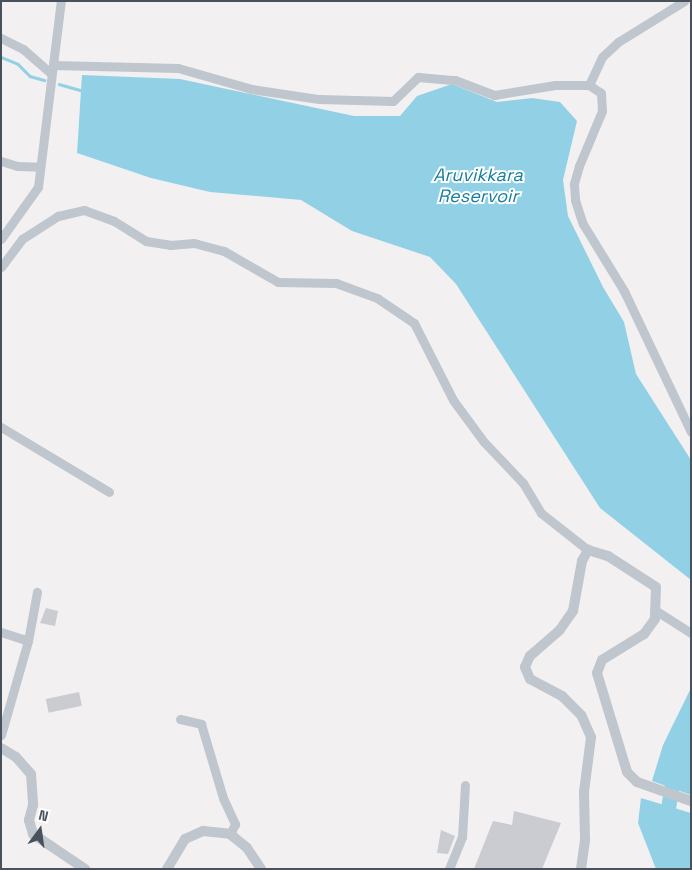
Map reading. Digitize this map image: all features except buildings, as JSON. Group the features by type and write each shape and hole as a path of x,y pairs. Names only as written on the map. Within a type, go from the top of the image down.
{"street":[{"path":"1,239 38,186 61,1"},
{"path":"588,85 594,69 618,42 684,1"},
{"path":"1,38 23,49 52,69 178,68 251,89 319,100 393,101 418,77 454,80 494,95 555,85 588,85 601,94 602,112 579,166 574,184 575,200 583,224 624,291 691,432"},
{"path":"1,161 17,166 40,168"},
{"path":"1,267 22,239 58,216 84,210 114,221 146,241 170,245 194,243 224,251 278,282 336,283 377,298 414,323 453,400 484,442 523,483 541,513 588,550 608,556 656,587 655,619 644,634 602,660 597,673 627,772 637,782 691,801"},
{"path":"1,427 109,492"},
{"path":"581,869 585,839 584,792 591,737 581,714 562,696 530,679 525,667 530,656 559,631 573,611 582,561 588,550"},
{"path":"1,735 28,641 37,592"},
{"path":"655,610 691,633"},
{"path":"1,632 28,641"},
{"path":"180,719 200,724 223,798 235,824 230,834"},
{"path":"1,748 16,757 31,774 33,805 29,820 34,834 85,869"},
{"path":"449,869 462,837 465,785"},
{"path":"166,869 185,839 203,832 230,834 247,848 261,869"}],"water":[{"name":"Aruvikkara Reservoir","path":"82,75 180,79 354,116 400,116 417,96 452,84 497,102 532,98 560,102 577,121 563,180 568,216 603,287 624,322 636,374 691,460 691,580 600,508 456,284 430,257 352,231 301,200 210,192 151,178 77,153"},
{"path":"691,688 691,795 652,781 663,745"},
{"path":"641,798 691,813 691,869 656,869 638,823"}],"waterway":[{"path":"1,57 18,64 30,76 44,80"},
{"path":"59,84 84,91"},
{"path":"665,824 673,780 691,754"}]}
